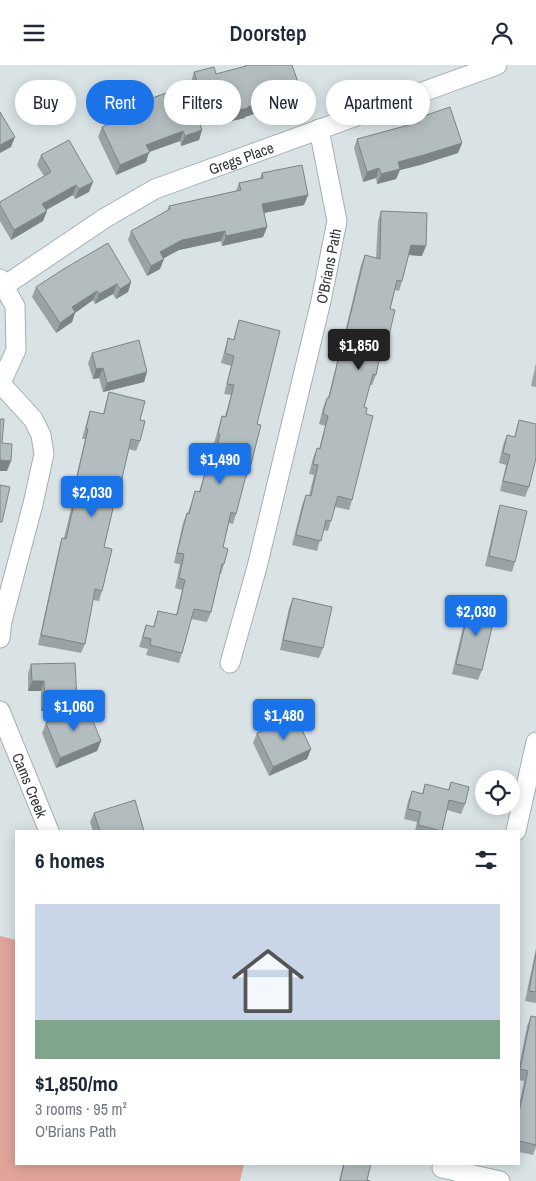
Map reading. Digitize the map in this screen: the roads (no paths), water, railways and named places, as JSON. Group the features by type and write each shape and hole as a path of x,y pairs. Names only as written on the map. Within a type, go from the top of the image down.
{"street":[{"name":"Gregs Place","path":"2,283 155,189 498,65"},
{"name":"O'Brians Path","path":"230,663 257,567 316,320 336,221 319,129"},
{"path":"0,638 2,621 34,504 44,454 40,435 33,419 0,384 16,350 15,306 2,283"},
{"name":"Cams Creek","path":"0,711 49,830"},
{"path":"516,830 534,763 536,743"},
{"path":"441,1171 500,1181"}]}
